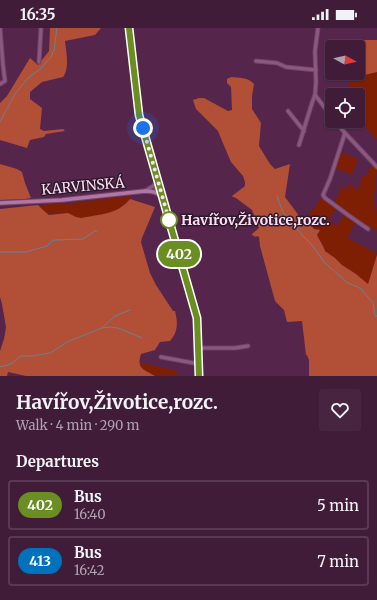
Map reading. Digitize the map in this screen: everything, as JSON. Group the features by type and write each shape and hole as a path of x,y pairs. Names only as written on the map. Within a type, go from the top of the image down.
{"main road":[{"name":"KARVINSKÁ","path":"0,203 67,199 146,191 156,192"},
{"path":"156,192 161,196 163,201 197,318 199,376"}],"street":[{"path":"0,28 5,81 0,84"},
{"path":"39,62 41,28"},
{"path":"129,28 139,115 163,201"},
{"path":"299,145 315,95 315,51 318,28"},
{"path":"256,61 277,63 286,67 316,70"},
{"path":"315,95 325,107"},
{"path":"288,111 304,131"},
{"path":"340,128 377,167"},
{"path":"344,133 330,179 323,195 348,216 368,229"},
{"path":"156,176 156,192"},
{"path":"146,191 156,183"},
{"path":"156,192 159,187"},
{"path":"198,348 235,348 248,346"},
{"path":"161,357 199,364"}],"shaded area":[{"path":"50,28 101,28 95,35 65,41 67,65 63,77 42,82 30,92 30,99 42,108 40,129 44,131 63,129 65,131 46,134 44,137 30,140 27,148 0,140 0,103 7,96 30,58 38,65 49,51"},
{"path":"365,40 377,40 377,72 365,75 365,51"},
{"path":"377,72 377,141 365,126 365,88 350,88 348,80 365,80 365,75"},
{"path":"231,77 246,79 254,84 252,109 261,123 259,146 270,164 275,169 290,164 285,197 297,213 302,223 310,224 314,229 320,230 317,235 325,251 368,284 377,255 377,376 309,376 309,360 306,355 302,321 287,322 284,310 275,301 260,246 259,237 252,235 259,228 252,210 232,196 245,186 243,176 231,162 218,131 196,109 193,100 204,98 228,111 232,110 231,87 227,83 227,79"},
{"path":"340,152 358,159 352,175 335,168"},
{"path":"0,164 22,172 31,198 0,200"},
{"path":"372,164 377,169 374,199 377,217 377,231 360,222 334,204 342,186 347,189 350,183 358,190 363,175 366,176"},
{"path":"323,196 336,209 328,220 337,226 345,214 356,222 347,238 377,253 368,285 325,251 317,235 320,231 314,229 310,224 302,223"},
{"path":"131,197 128,203 123,207 102,215 81,218 66,213 48,214 38,205 71,203"},
{"path":"130,199 155,207 141,242 150,273 173,311 175,311 177,319 176,331 170,341 160,342 155,350 141,354 140,366 155,376 26,376 8,372 7,376 0,376 0,351 6,327 0,297 0,209 38,205 49,215 68,213 81,218 114,211"},
{"path":"139,362 178,371 176,376 156,376 141,367"}],"waterway":[{"path":"0,122 15,94 28,78 40,69 51,57 54,50 57,28"},
{"path":"277,196 282,210 287,218 312,245 325,263 348,283 362,290 373,303 375,316 377,316"},
{"path":"0,252 26,252 47,246 53,240 83,239 97,231"},
{"path":"102,328 115,316 130,310"},
{"path":"0,367 11,364 21,356 50,353 69,341 102,328 118,328 142,338"}],"bus line":[{"name":"402","path":"129,28 139,115 197,318 199,376"}],"place":[{"name":"Havířov,Životice,rozc.","path":"169,220"}],"route":[{"path":"143,128 169,220"}]}
